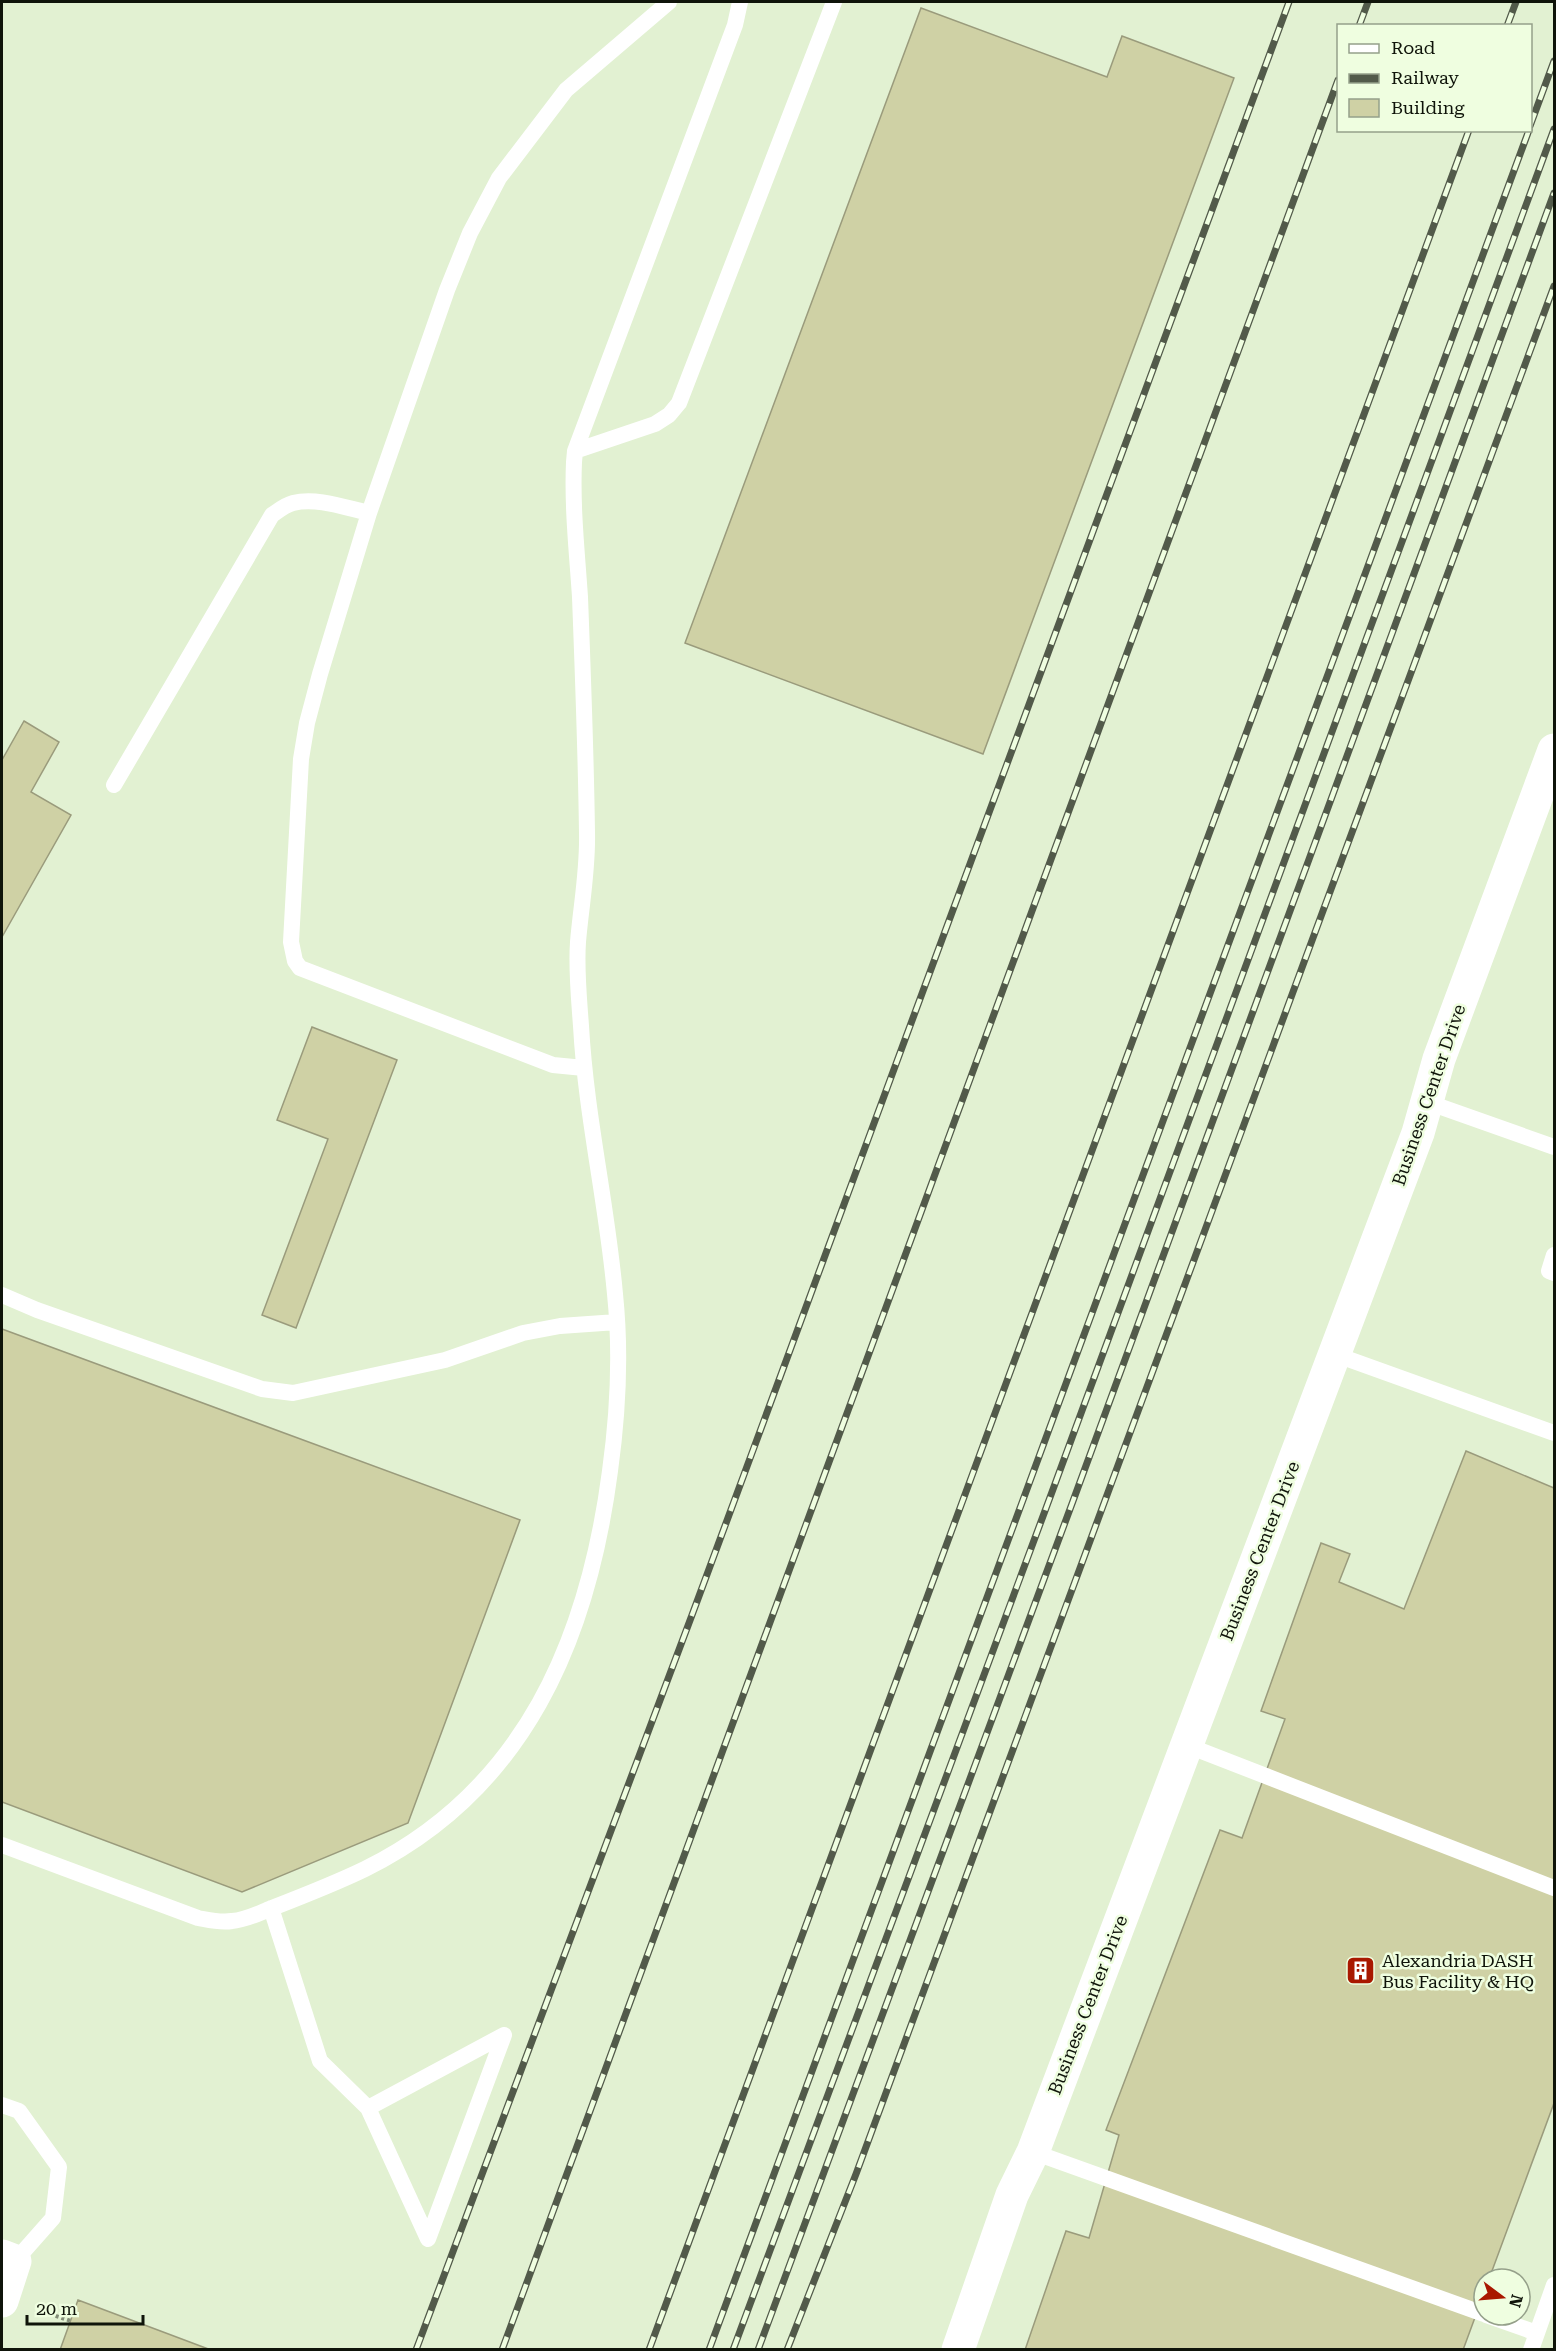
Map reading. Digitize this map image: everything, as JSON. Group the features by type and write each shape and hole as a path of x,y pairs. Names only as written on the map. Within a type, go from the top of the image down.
{"street":[{"name":"Business Center Drive","path":"958,2349 1012,2195 1033,2152 1418,1133 1440,1059 1554,750"},
{"path":"2,2301 8,2259"}],"lane":[{"path":"584,1068 553,1065 300,968 295,961 291,942 301,759 307,723 320,674 369,513 447,290 470,233 499,177 566,90 669,2"},
{"path":"2,1845 173,1909 212,1921 233,1921 315,1892 369,1866 426,1833 474,1792 507,1753 533,1716 571,1635 597,1548 606,1501 614,1430 617,1322 612,1264 584,1068 578,959 588,843 575,451 735,24 740,2"},
{"path":"575,451 655,424 669,415 679,403 834,2"},
{"path":"114,785 272,515 291,503 306,502 323,503 369,513"},
{"path":"1427,1102 1554,1146"},
{"path":"1554,1255 1549,1271 1554,1273"},
{"path":"2,1295 71,1322 262,1389 282,1393 293,1393 445,1360 523,1334 560,1326 617,1322"},
{"path":"1334,1354 1554,1433"},
{"path":"1186,1745 1554,1888"},
{"path":"271,1908 320,2061 368,2108 428,2239 504,2035 368,2108"},
{"path":"2,2105 19,2111 59,2167 52,2218 8,2259"},
{"path":"1033,2152 1472,2310"},
{"path":"1531,2349 1554,2285"},
{"path":"1520,2327 1537,2333"}],"path":[{"path":"50,2314 71,2321"}],"building":[{"path":"921,8 1107,77 1122,36 1234,78 983,754 685,643"},
{"path":"24,721 59,742 31,792 71,815 2,937 2,760"},
{"path":"312,1027 397,1060 296,1328 262,1315 328,1139 277,1120"},
{"path":"2,1329 520,1520 408,1823 242,1892 2,1802"},
{"name":"Alexandria DASH Bus Facility & HQ","path":"1466,1451 1554,1488 1554,2103 1493,2267 1472,2267 1472,2326 1463,2350 1025,2350 1066,2231 1089,2238 1119,2135 1106,2130 1220,1830 1242,1838 1285,1719 1261,1711 1321,1543 1350,1554 1339,1582 1404,1609"},
{"path":"78,2300 211,2350 60,2350"}],"railway":[{"path":"416,2350 692,1615 1289,2"},
{"path":"1360,24 1368,2"},
{"path":"1508,24 1516,2"},
{"path":"1532,121 1554,61"},
{"path":"502,2350 1337,83"},
{"path":"733,2350 1554,129"},
{"path":"649,2350 1468,132"},
{"path":"709,2350 1528,132"},
{"path":"758,2350 1554,193"},
{"path":"787,2350 856,2174 1554,286"}],"place":[{"name":"Alexandria DASH Bus Facility & HQ","path":"1361,1971"}]}
